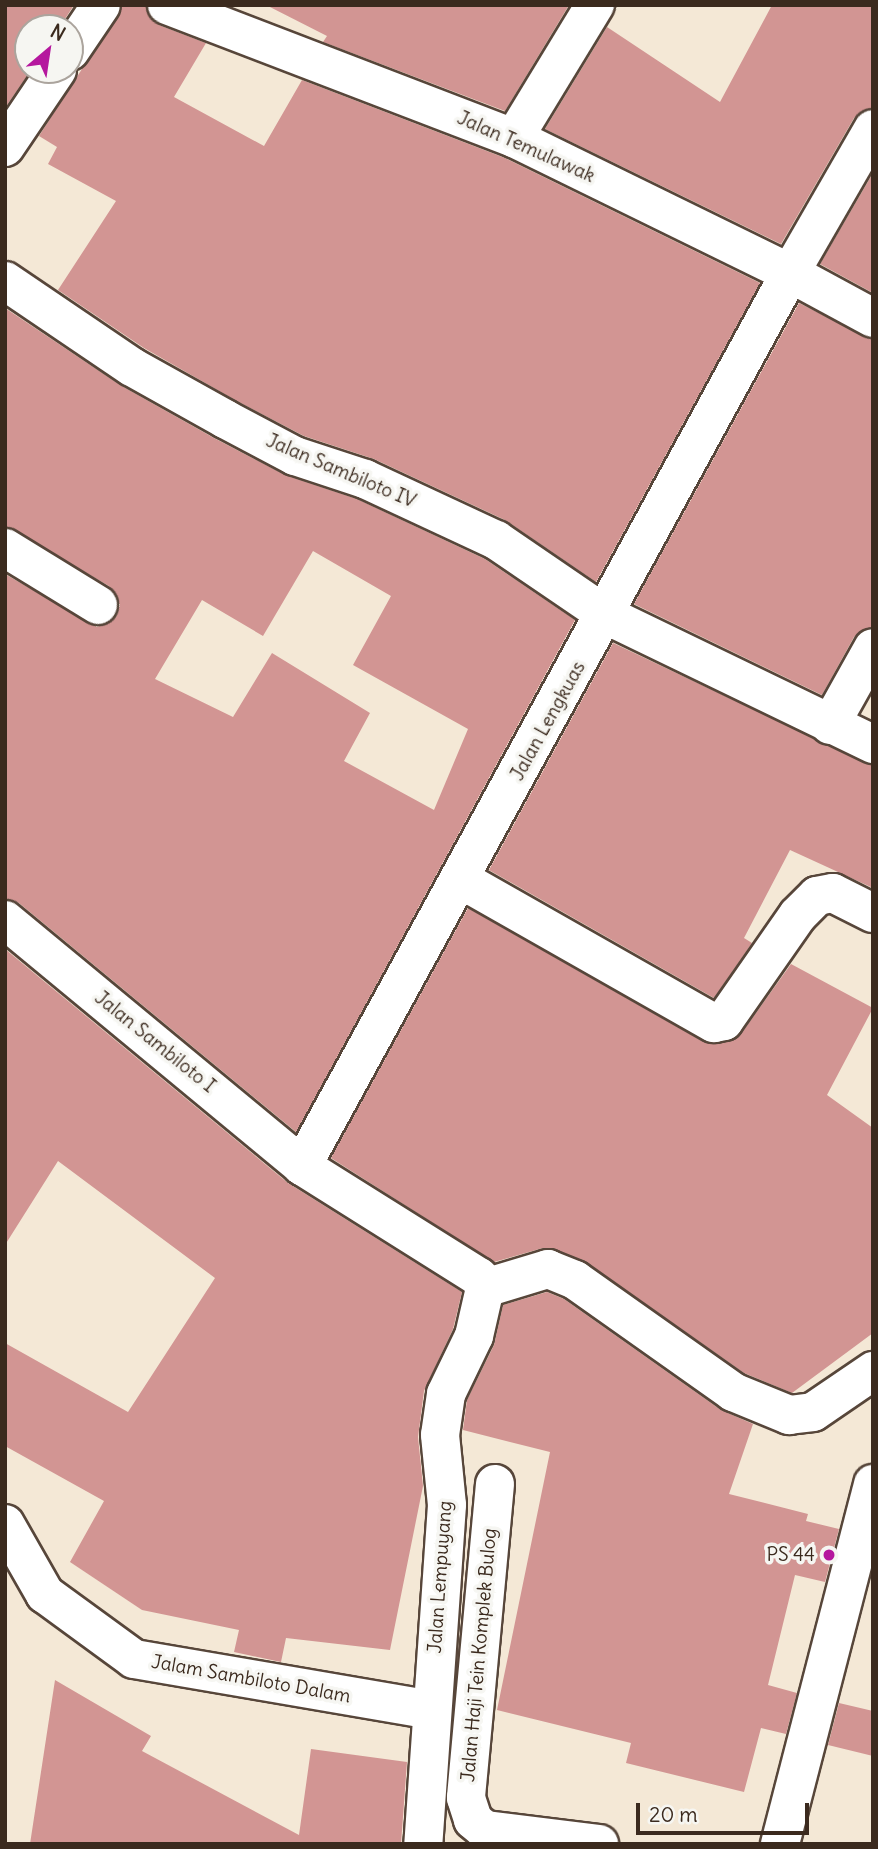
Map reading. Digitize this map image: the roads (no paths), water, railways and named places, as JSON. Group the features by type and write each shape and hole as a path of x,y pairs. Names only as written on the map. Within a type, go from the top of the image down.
{"street":[{"path":"84,30 101,5"},
{"name":"Jalan Temulawak","path":"167,5 514,138 790,273 873,318"},
{"path":"514,138 595,5"},
{"path":"5,147 48,84"},
{"name":"Jalan Lengkuas","path":"302,1166 606,615 790,273 873,129"},
{"name":"Jalan Sambiloto IV","path":"5,281 132,366 225,419 295,456 365,479 496,540 606,615 873,744"},
{"path":"5,548 97,604"},
{"path":"830,725 873,648"},
{"path":"460,879 714,1023 724,1021 798,915 817,896 833,893 873,913"},
{"name":"Jalan Sambiloto I","path":"5,920 302,1166"},
{"path":"302,1166 479,1277 485,1288 548,1269 575,1280 733,1392 789,1415 813,1412 873,1371"},
{"name":"Jalan Lempuyang","path":"423,1844 447,1505 440,1435 446,1394 474,1336 485,1288"},
{"name":"Jalan Haji Tein Komplek Bulog","path":"495,1484 466,1798 473,1820 485,1830 598,1844"},
{"path":"780,1844 873,1484"},
{"name":"Jalam Sambiloto Dalam","path":"5,1524 45,1594 134,1659 431,1710"}],"place":[{"name":"PS 44","path":"829,1555"}]}
